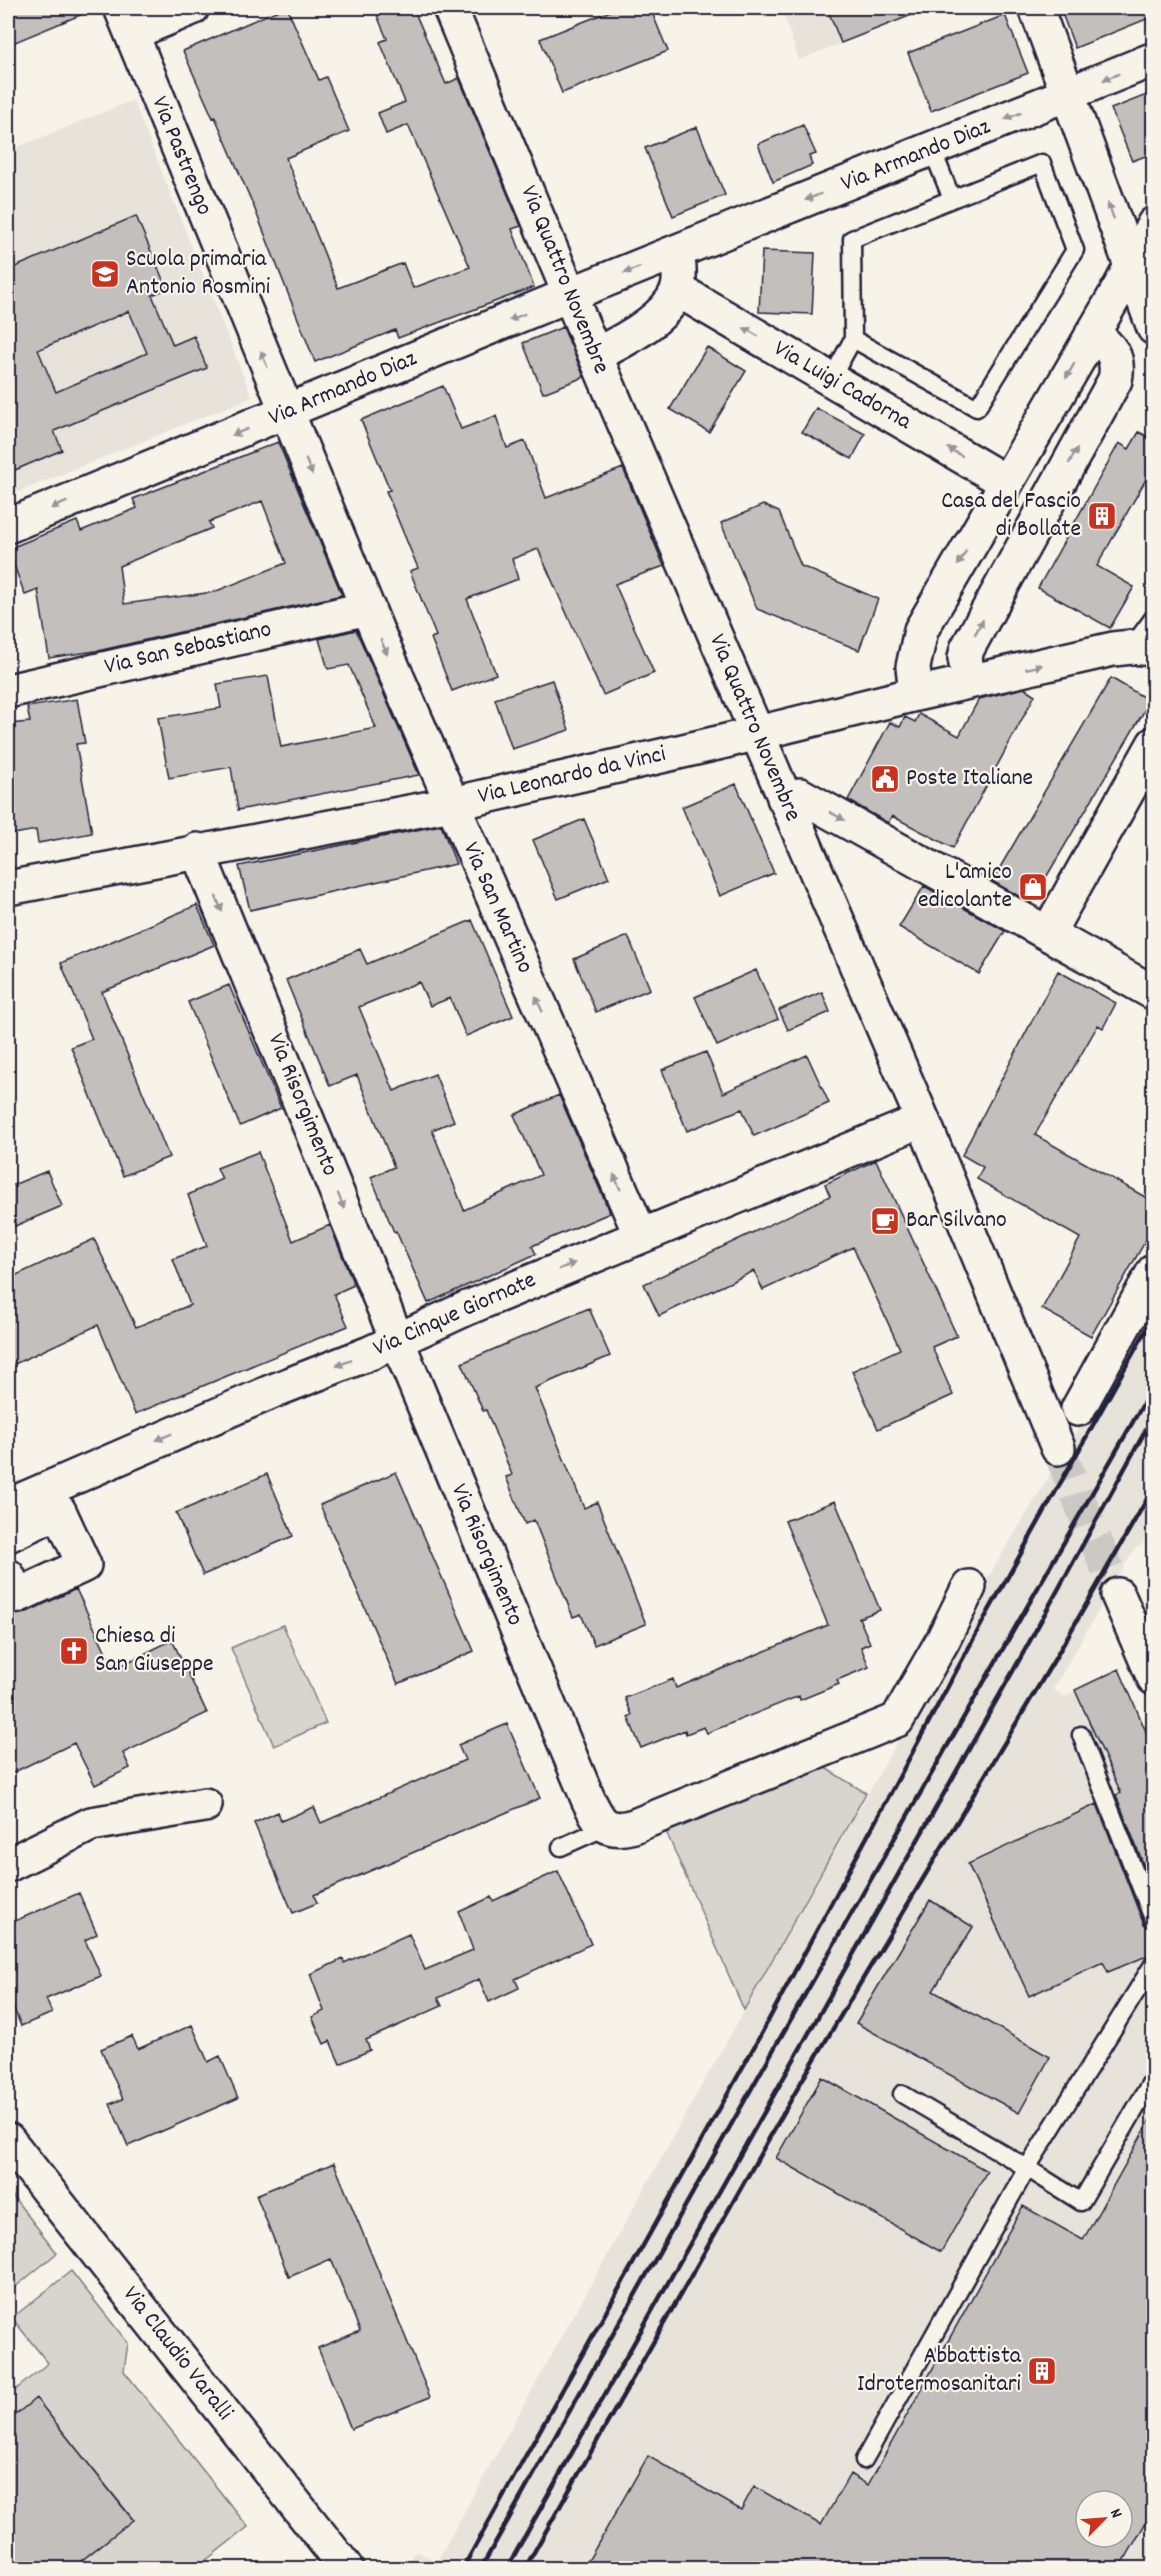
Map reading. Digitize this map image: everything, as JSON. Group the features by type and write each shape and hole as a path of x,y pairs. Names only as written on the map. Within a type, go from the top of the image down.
{"street":[{"name":"Via Pastrengo","path":"192,8 127,20 286,413"},
{"name":"Via Quattro Novembre","path":"450,8 595,355 924,1123 1058,1448"},
{"path":"1036,8 1154,328"},
{"name":"Via Armando Diaz","path":"8,526 571,294 1154,59"},
{"path":"916,694 913,667 921,630 1154,224"},
{"path":"595,355 648,324 670,302 678,290 678,252"},
{"name":"Via Luigi Cadorna","path":"678,290 1006,482"},
{"path":"969,682 965,658 967,649 1115,380 1117,359 1108,343 1092,334"},
{"name":"Via San Martino","path":"286,413 452,804 641,1236"},
{"name":"Via San Sebastiano","path":"8,691 368,608"},
{"name":"Via Leonardo da Vinci","path":"8,888 197,850 452,804 1113,649 1143,648"},
{"path":"1048,933 1154,744"},
{"path":"784,798 800,795 1154,993"},
{"name":"Via Risorgimento","path":"197,850 588,1800 597,1818 606,1827"},
{"name":"Via Cinque Giornate","path":"11,1496 397,1339 903,1128"},
{"path":"1078,1409 1154,1271"},
{"path":"8,1535 59,1511 84,1565 17,1596 8,1576"},
{"path":"606,1827 620,1830 634,1826 897,1720 943,1640 969,1587"},
{"path":"1118,1595 1154,1678"},
{"path":"8,1865 91,1824 205,1804"},
{"name":"Via Claudio Varalli","path":"8,2140 346,2568"}],"lane":[{"path":"932,149 952,199"},
{"path":"831,379 853,339 852,239 1042,163 1075,250 977,408 853,339"},
{"path":"1143,648 1154,617"},
{"path":"1081,1735 1154,1921"},
{"path":"561,1847 606,1827"},
{"path":"864,2460 1027,2168 1154,1963"},
{"path":"902,2094 1081,2202 1154,2077"}],"shaded area":[{"path":"781,8 929,8 799,60"},
{"name":"Scuola primaria Antonio Rosmini","path":"133,100 252,397 8,496 8,151"},
{"path":"1153,1281 1153,1524 1142,1545 1135,1548 1053,1689 1065,1697 1119,1669 1153,1750 1153,2568 406,2568 416,2551 437,2561 702,2085 952,1646 978,1594 1081,1423"},
{"path":"283,1625 326,1723 274,1746 231,1648"},
{"path":"822,1766 866,1793 744,2010 665,1829"},
{"path":"8,2190 57,2253 8,2293"},
{"path":"71,2271 128,2343 124,2371 248,2527 196,2568 71,2568 133,2519 36,2399 8,2421 8,2396 48,2363 12,2318"}],"building":[{"path":"8,8 97,8 8,45"},
{"path":"287,8 319,80 326,77 349,131 286,158 338,288 403,263 413,288 470,267 408,125 386,134 378,113 405,102 380,42 387,39 374,8 413,8 446,84 459,78 521,226 512,229 534,287 398,338 395,330 315,362 254,207 183,51"},
{"path":"618,8 650,8 668,51 562,93 540,39"},
{"path":"827,8 927,8 927,9 841,43"},
{"path":"1060,8 1154,8 1154,16 1075,48"},
{"path":"1005,15 1028,73 931,111 908,53"},
{"path":"1154,92 1154,153 1132,161 1111,109"},
{"path":"803,125 816,154 809,156 812,165 773,182 758,144"},
{"path":"697,127 725,195 673,216 645,148"},
{"path":"136,216 167,289 152,295 173,345 194,336 207,368 54,431 62,450 8,473 8,270","holes":["129,311 147,353 56,392 38,350"]},
{"path":"762,251 815,253 812,314 759,312"},
{"path":"563,327 584,377 543,393 523,343"},
{"path":"707,347 746,371 709,432 670,409"},
{"path":"443,386 461,429 496,416 507,448 525,441 546,498 623,468 664,566 615,584 654,673 603,695 538,549 512,559 518,579 467,599 496,674 452,691 431,638 436,636 410,571 418,568 386,491 390,490 361,420"},
{"path":"816,408 865,434 852,459 802,432"},
{"name":"Casa del Fascio di Bollate","path":"1139,432 1154,440 1154,465 1097,566 1134,587 1110,628 1038,588 1119,443 1129,449"},
{"path":"278,442 342,595 102,650 49,658 38,590 25,595 8,549 77,521 81,531 137,508 133,499","holes":["262,501 286,563 214,592 124,604 119,566 212,528 209,522"]},
{"path":"763,505 779,512 801,566 878,599 859,650 757,609 721,523"},
{"path":"356,630 419,775 238,810 231,767 169,778 158,718 221,708 217,684 268,676 281,747 376,728 349,665 328,669 319,639"},
{"path":"1111,678 1150,701 1031,903 992,881"},
{"path":"552,680 569,730 512,749 495,699"},
{"path":"1024,688 1035,695 953,848 892,816 888,823 848,800 890,722 900,727 905,717 915,722 919,714 959,736 979,699"},
{"path":"77,699 85,743 76,744 92,833 38,843 36,830 8,835 8,724 30,722 27,707"},
{"path":"736,784 774,873 720,896 682,807"},
{"path":"584,819 609,878 558,899 533,840"},
{"path":"441,825 456,864 250,910 239,866"},
{"path":"924,886 1005,931 979,974 899,927"},
{"path":"197,905 214,945 102,992 169,1157 123,1176 71,1047 92,1039 61,963"},
{"path":"472,920 513,1016 466,1036 450,998 430,1006 419,982 359,1007 394,1091 435,1074 454,1121 432,1130 464,1210 541,1175 514,1115 559,1095 610,1213 532,1246 536,1254 428,1303 371,1177 394,1167 357,1075 330,1086 286,980 360,949 367,964"},
{"path":"628,936 650,989 596,1012 574,959"},
{"path":"756,970 778,1019 717,1046 695,997"},
{"path":"1058,971 1116,1003 1103,1028 1098,1025 1035,1135 1154,1202 1154,1226 1091,1336 1042,1309 1080,1238 977,1179 983,1167 962,1155"},
{"path":"229,985 281,1108 240,1126 188,1002"},
{"path":"822,992 830,1012 788,1030 779,1010"},
{"path":"706,1052 723,1093 807,1055 829,1103 754,1136 742,1109 687,1131 662,1070"},
{"path":"258,1152 293,1241 330,1225 354,1285 334,1294 348,1326 135,1414 98,1325 8,1367 8,1279 94,1239 136,1327 190,1305 173,1259 207,1246 188,1195 222,1179 217,1168"},
{"path":"876,1160 957,1336 932,1347 953,1395 878,1429 852,1371 900,1349 853,1247 763,1290 754,1271 659,1316 644,1284 830,1196 825,1184"},
{"path":"47,1171 62,1206 8,1229 8,1187"},
{"path":"589,1308 610,1356 535,1388 584,1508 597,1502 646,1624 594,1645 581,1614 573,1617 534,1520 525,1524 506,1477 512,1475 486,1410 483,1411 462,1363"},
{"path":"396,1472 474,1651 398,1684 320,1505"},
{"path":"267,1474 293,1536 203,1575 176,1513"},
{"path":"835,1501 880,1610 859,1618 870,1643 861,1647 869,1667 837,1680 839,1684 800,1700 799,1696 707,1733 704,1727 686,1734 685,1730 641,1748 628,1717 632,1715 625,1698 673,1679 676,1688 828,1625 785,1521"},
{"path":"76,1589 114,1669 172,1640 207,1713 123,1753 130,1768 95,1785 74,1743 8,1775 8,1612 16,1615 25,1613"},
{"path":"1119,1669 1154,1750 1154,1891 1116,1795 1121,1793 1075,1690"},
{"path":"507,1724 540,1798 314,1895 317,1903 293,1913 254,1823 278,1812 281,1821 314,1807 321,1823 465,1760 458,1745"},
{"path":"1097,1804 1144,1925 1154,1931 1154,1953 1108,1972 1103,1962 1029,1996 968,1864"},
{"path":"558,1871 591,1944 515,1979 519,1988 489,2002 479,1979 438,1998 442,2006 366,2040 370,2050 340,2064 330,2041 324,2044 312,2017 324,2011 310,1974 343,1959 344,1963 409,1934 425,1970 473,1950 459,1912 491,1897 493,1901"},
{"path":"79,1893 97,1934 85,1940 101,1976 46,1999 52,2013 21,2026 8,1994 8,1924"},
{"path":"930,1900 973,1927 933,1991 1050,2057 1019,2113 856,2023"},
{"path":"192,2025 208,2062 220,2056 238,2098 128,2146 110,2104 123,2099 101,2049 132,2036 138,2049"},
{"path":"822,2077 987,2171 941,2252 776,2158"},
{"name":"Abbattista Idrotermosanitari","path":"1154,2113 1154,2508 1134,2543 1134,2489 1074,2489 1074,2549 1131,2549 1120,2568 584,2568 648,2456 741,2510 754,2486 821,2525 850,2474 868,2485 1023,2206 1083,2240"},
{"path":"334,2163 430,2397 351,2429 318,2348 360,2331 331,2259 289,2277 256,2195"},
{"path":"36,2398 133,2520 72,2568 16,2568 8,2558 8,2421"}],"tunnel":[{"path":"1058,1448 1118,1595"}],"railway":[{"path":"463,2568 754,2047 982,1623 1154,1316"},
{"path":"481,2568 771,2054 1154,1385"},
{"path":"507,2568 1026,1648 1154,1415"},
{"path":"525,2568 804,2077 1053,1662 1154,1487"}],"place":[{"name":"Scuola primaria Antonio Rosmini","path":"105,274"},
{"name":"Casa del Fascio di Bollate","path":"1102,516"},
{"name":"Poste Italiane","path":"885,779"},
{"name":"L'amico edicolante","path":"1033,887"},
{"name":"Bar Silvano","path":"885,1221"},
{"name":"Chiesa di San Giuseppe","path":"74,1651"},
{"name":"Abbattista Idrotermosanitari","path":"1042,2371"}]}
